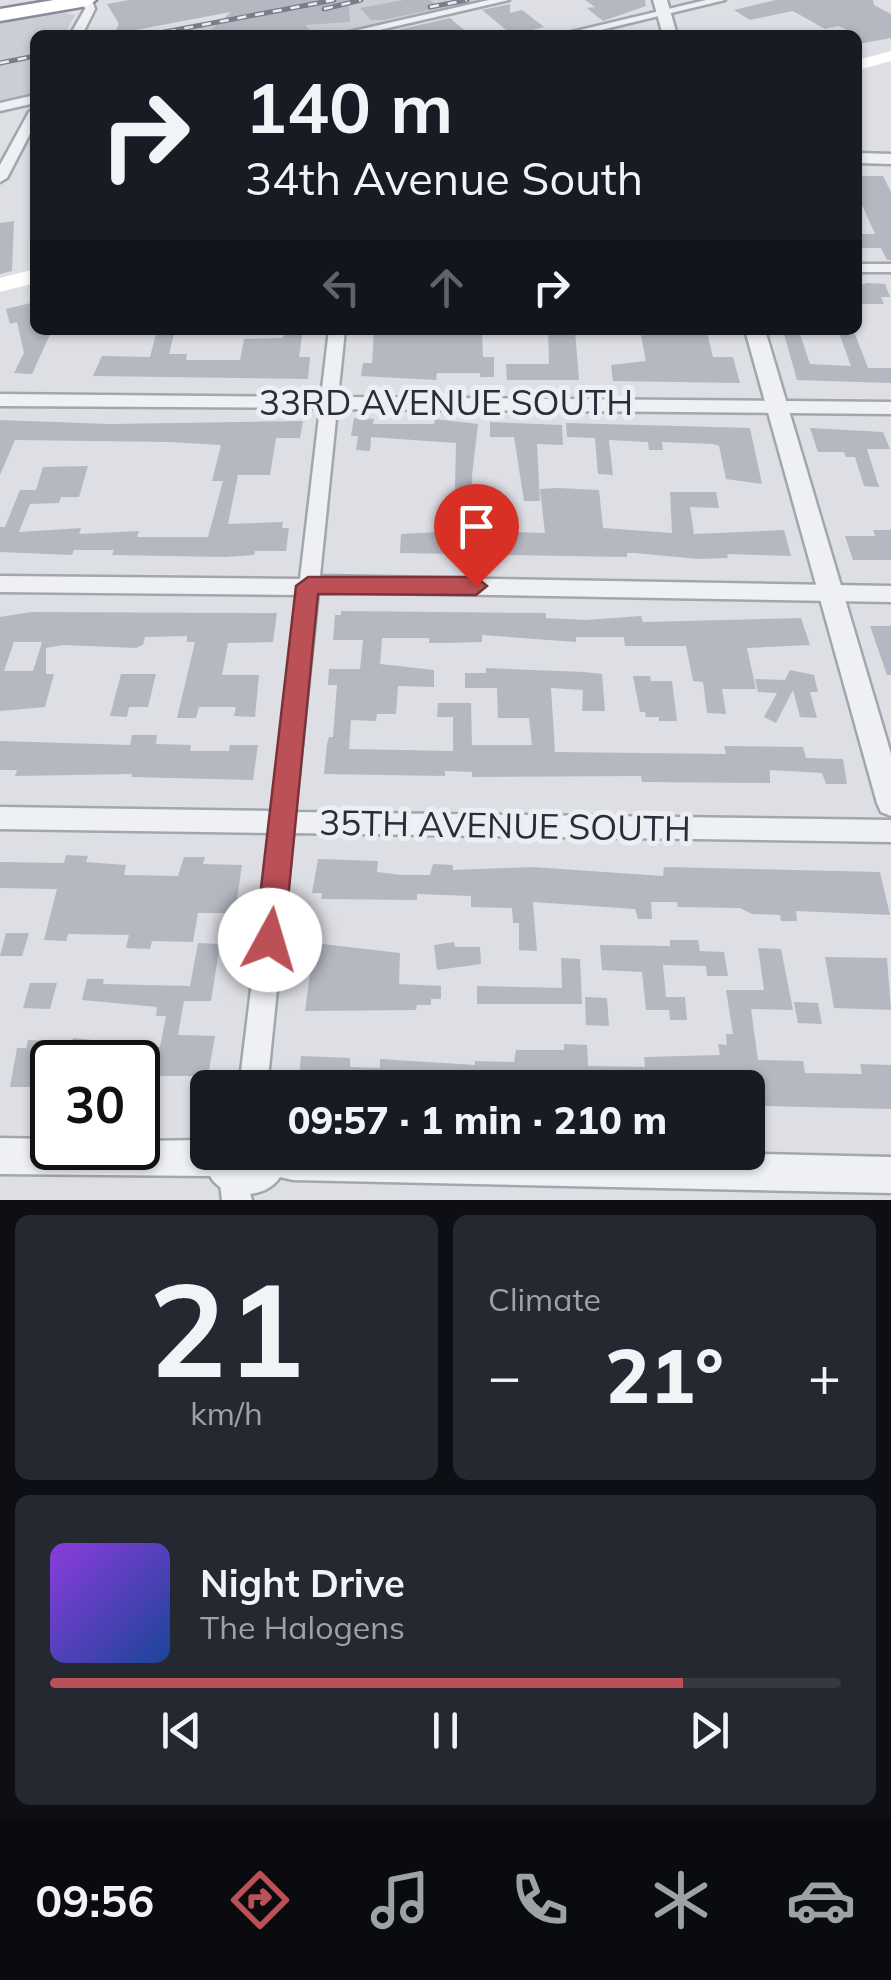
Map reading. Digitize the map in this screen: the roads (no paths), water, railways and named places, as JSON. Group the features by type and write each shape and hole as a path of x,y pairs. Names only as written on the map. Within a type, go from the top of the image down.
{"highway":[{"path":"0,7 38,0"},
{"path":"0,15 87,0"}],"main road":[{"path":"862,64 891,56"},
{"path":"0,285 30,277"}],"street":[{"path":"79,30 90,9 87,0"},
{"path":"382,30 504,0"},
{"path":"581,30 662,6 720,0"},
{"path":"0,107 30,100"},
{"path":"0,178 4,162 30,120"},
{"path":"4,162 30,156"},
{"path":"862,158 891,159"},
{"path":"862,268 891,268"},
{"path":"256,1070 336,335"},
{"path":"756,335 891,803"},
{"name":"33RD AVENUE SOUTH","path":"0,400 891,408"},
{"path":"0,584 345,583 891,594"},
{"name":"35TH AVENUE SOUTH","path":"0,818 891,831"},
{"path":"0,1156 245,1171 891,1175"}],"railway":[{"path":"175,30 334,0"},
{"path":"324,9 361,0"},
{"path":"430,7 467,0"},
{"path":"0,63 30,57"}]}
